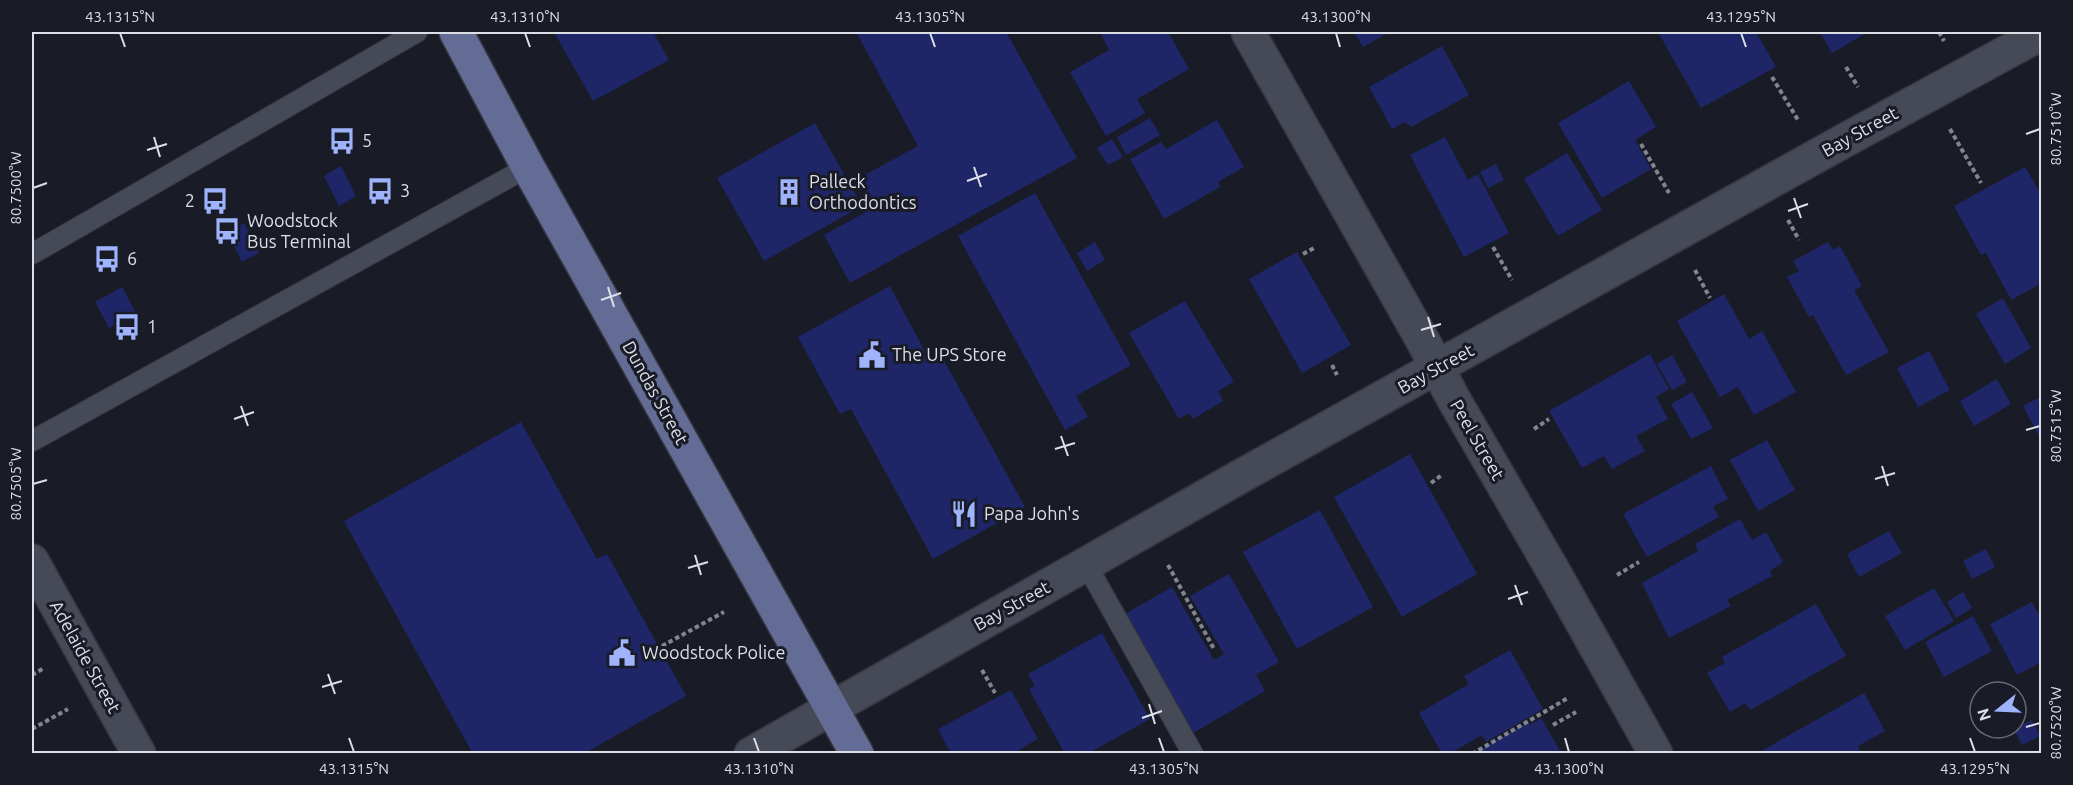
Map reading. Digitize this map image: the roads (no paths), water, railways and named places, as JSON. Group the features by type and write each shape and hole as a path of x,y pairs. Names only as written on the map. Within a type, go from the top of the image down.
{"main road":[{"name":"Dundas Street","path":"456,32 528,167 857,753"}],"street":[{"name":"Peel Street","path":"1248,32 1656,753"},
{"name":"Bay Street","path":"751,753 1839,143 2042,33"},
{"name":"Adelaide Street","path":"32,561 139,753"}],"lane":[{"path":"32,254 417,32"},
{"path":"32,441 528,167"},
{"path":"1086,564 1193,753"}],"place":[{"name":"5","path":"342,141"},
{"name":"3","path":"380,191"},
{"name":"Palleck Orthodontics","path":"789,192"},
{"name":"2","path":"215,201"},
{"name":"Woodstock Bus Terminal","path":"227,231"},
{"name":"6","path":"107,259"},
{"name":"1","path":"127,327"},
{"name":"The UPS Store","path":"872,355"},
{"name":"Papa John's","path":"964,514"},
{"name":"Woodstock Police","path":"622,653"}]}
